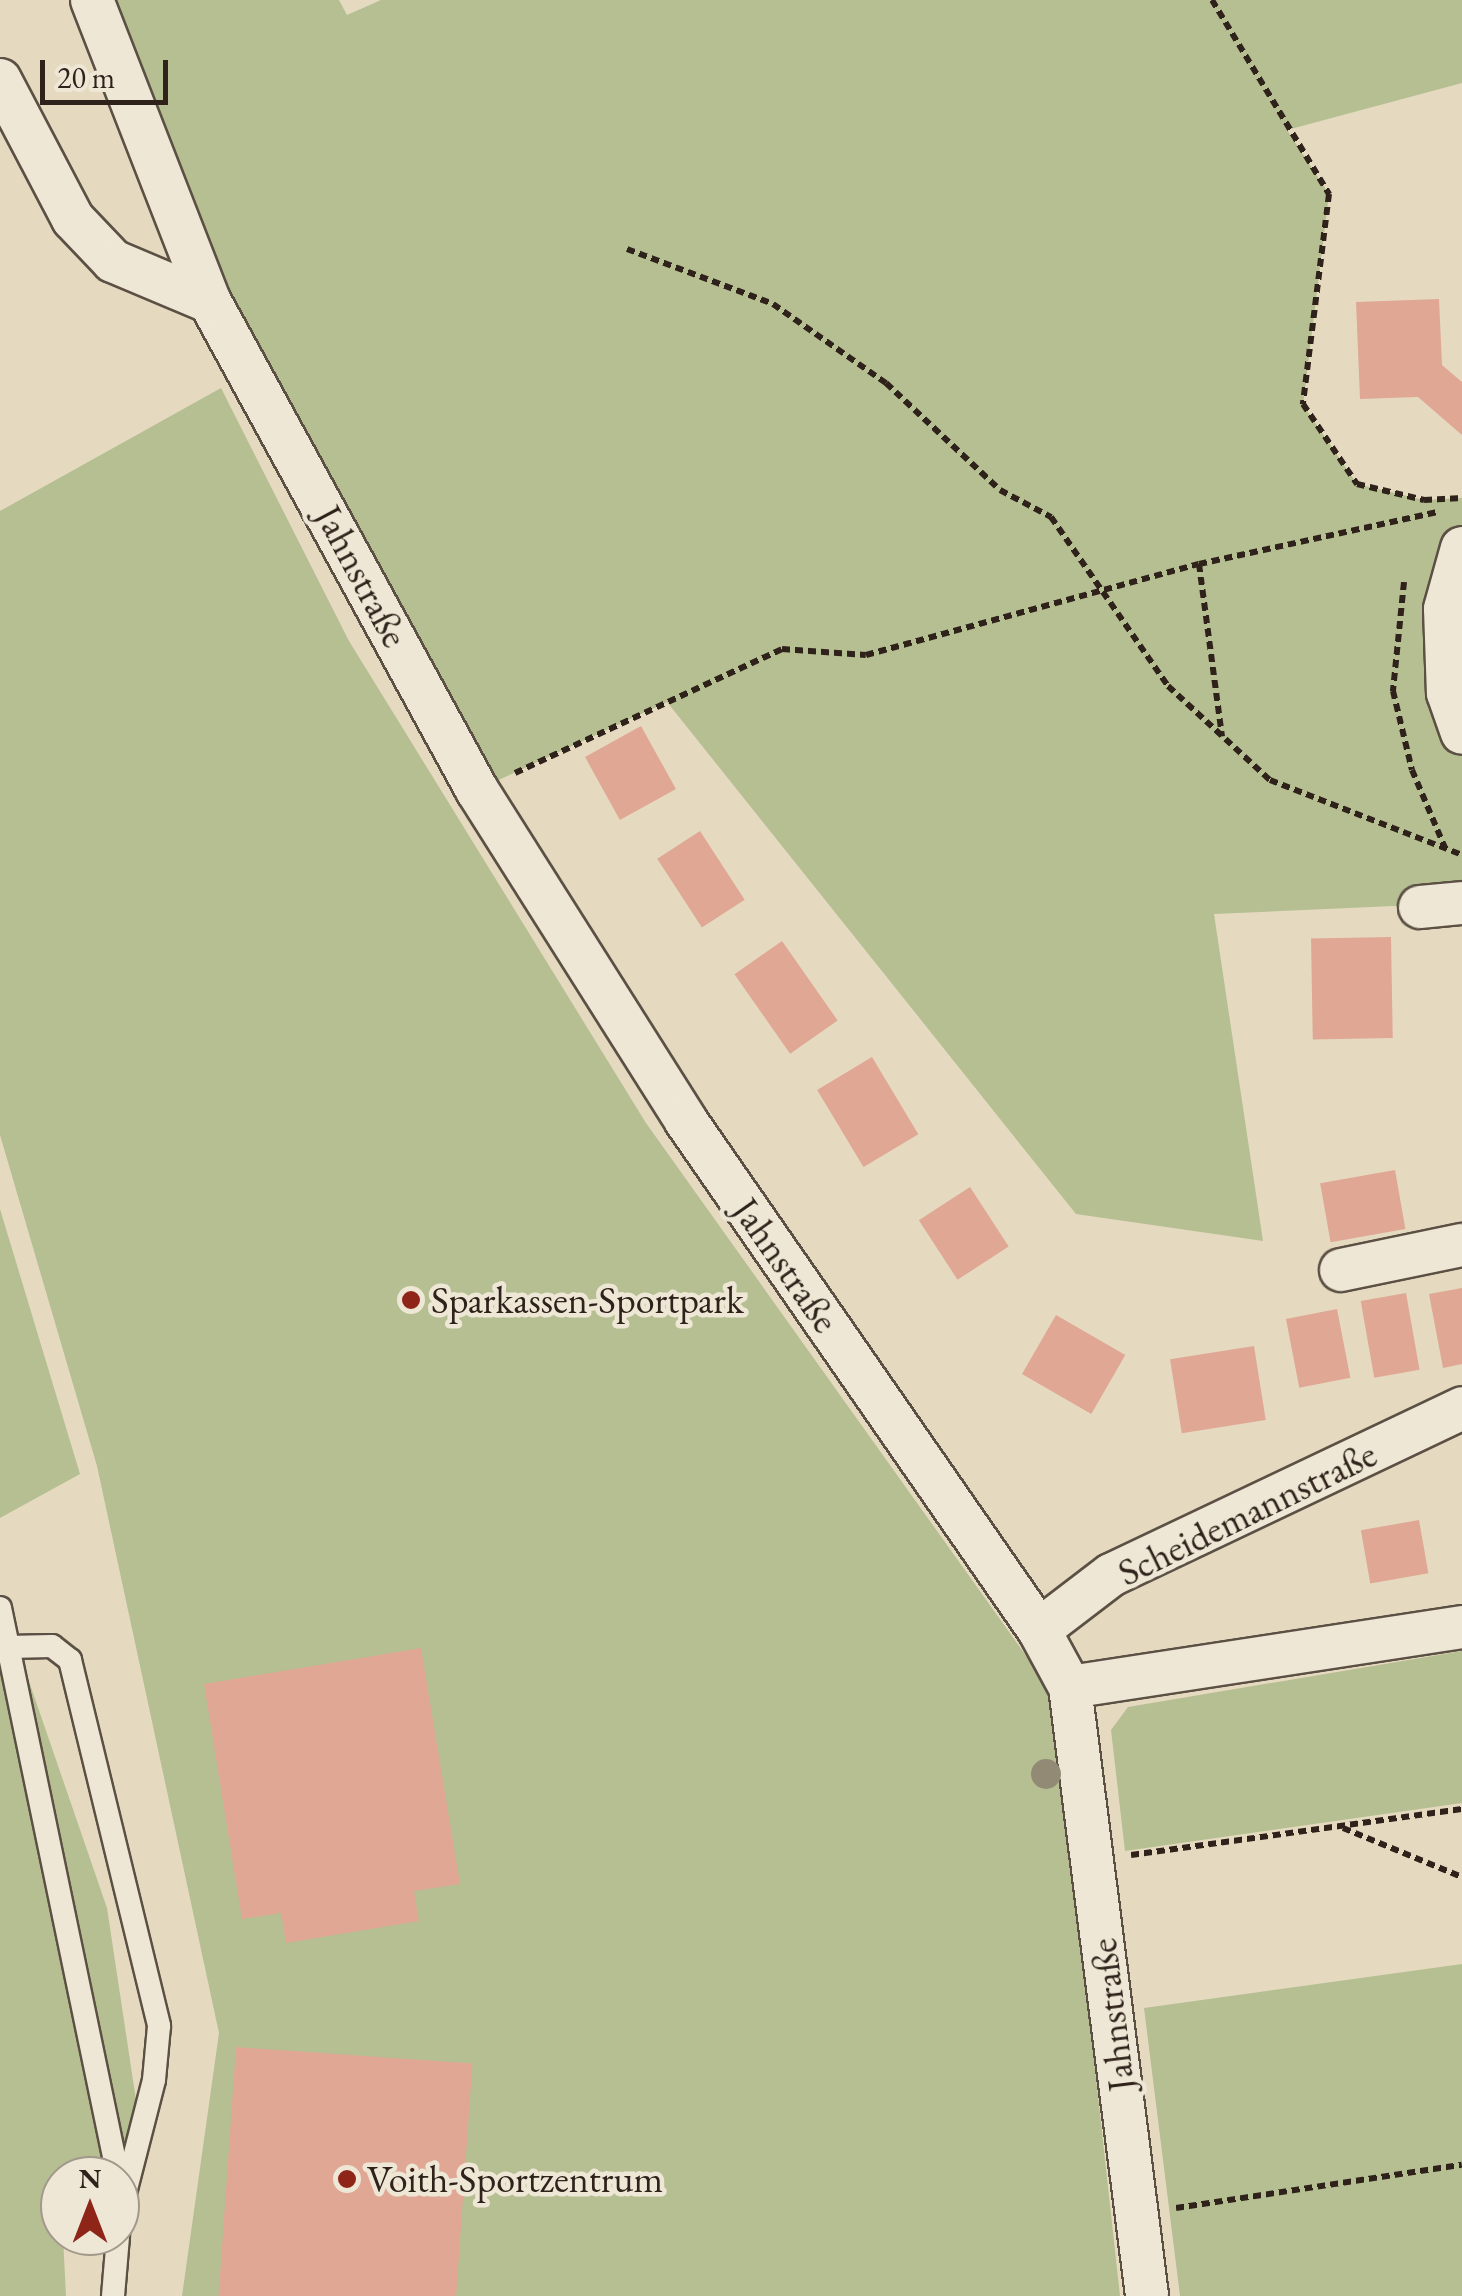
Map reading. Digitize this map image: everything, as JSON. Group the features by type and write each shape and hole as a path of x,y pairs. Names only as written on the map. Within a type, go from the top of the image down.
{"street":[{"name":"Jahnstraße","path":"92,0 210,302 477,790 686,1122 1039,1630 1070,1687 1147,2296"},
{"path":"0,80 73,219 128,269 210,302"},
{"path":"1462,548 1444,609 1448,693 1462,733"},
{"path":"1420,907 1462,902"},
{"path":"1341,1270 1462,1246"},
{"name":"Scheidemannstraße","path":"1039,1630 1111,1576 1462,1408"},
{"path":"1070,1687 1462,1627"}],"lane":[{"path":"0,1608 113,2156"},
{"path":"8,1647 52,1646 70,1660 159,2026 154,2080 131,2156"},
{"path":"113,2296 116,2256"}],"path":[{"path":"1212,0 1329,194 1303,404 1357,484 1424,500 1462,502"},
{"path":"627,248 773,304 886,382 1000,490 1050,516 1168,686 1270,780 1462,855"},
{"path":"477,790 782,649 866,656 1199,564 1462,502"},
{"path":"1199,564 1222,736"},
{"path":"1093,1860 1462,1809"},
{"path":"1340,1826 1462,1877"},
{"path":"1136,2214 1462,2166"}],"green space":[{"path":"92,0 339,0 347,15 381,0 1462,0 1462,83 1287,130 1329,194 1303,405 1357,484 1424,500 1462,498 1462,903 1214,914 1263,1241 1076,1214 667,702 477,790 233,334"},
{"name":"Sparkassen-Sportpark","path":"221,388 349,641 646,1123 1054,1695 1120,2296 182,2296 219,2033 97,1466 0,1135 0,511"},
{"path":"0,1209 80,1474 0,1518"},
{"path":"0,1597 107,1908 136,2100 129,2156 40,2156 40,2256 64,2256 66,2296 0,2296"},
{"path":"1462,1651 1462,1803 1125,1851 1111,1730 1128,1707"},
{"path":"1462,1964 1462,2296 1180,2296 1144,2008"}],"building":[{"path":"1439,299 1442,365 1462,382 1462,435 1418,397 1360,399 1356,302"},
{"path":"641,726 676,789 620,820 585,757"},
{"path":"700,831 745,900 702,928 657,859"},
{"path":"1391,937 1393,1038 1313,1039 1311,938"},
{"path":"782,941 838,1020 790,1054 734,974"},
{"path":"872,1057 918,1134 863,1167 817,1090"},
{"path":"1395,1170 1405,1229 1331,1242 1320,1183"},
{"path":"970,1187 1009,1247 958,1280 919,1220"},
{"path":"1462,1288 1462,1364 1443,1368 1429,1294"},
{"path":"1406,1293 1420,1370 1374,1378 1361,1301"},
{"path":"1337,1309 1350,1378 1299,1388 1286,1319"},
{"path":"1056,1315 1125,1355 1091,1414 1022,1374"},
{"path":"1254,1346 1266,1420 1182,1433 1170,1359"},
{"path":"1419,1520 1428,1573 1370,1583 1361,1530"},
{"path":"421,1648 460,1884 414,1891 419,1921 286,1943 281,1913 242,1919 204,1684"},
{"name":"Voith-Sportzentrum","path":"236,2047 472,2064 456,2296 219,2296"}],"place":[{"name":"Sparkassen-Sportpark","path":"411,1300"},
{"name":"Voith-Sportzentrum","path":"347,2179"}]}
